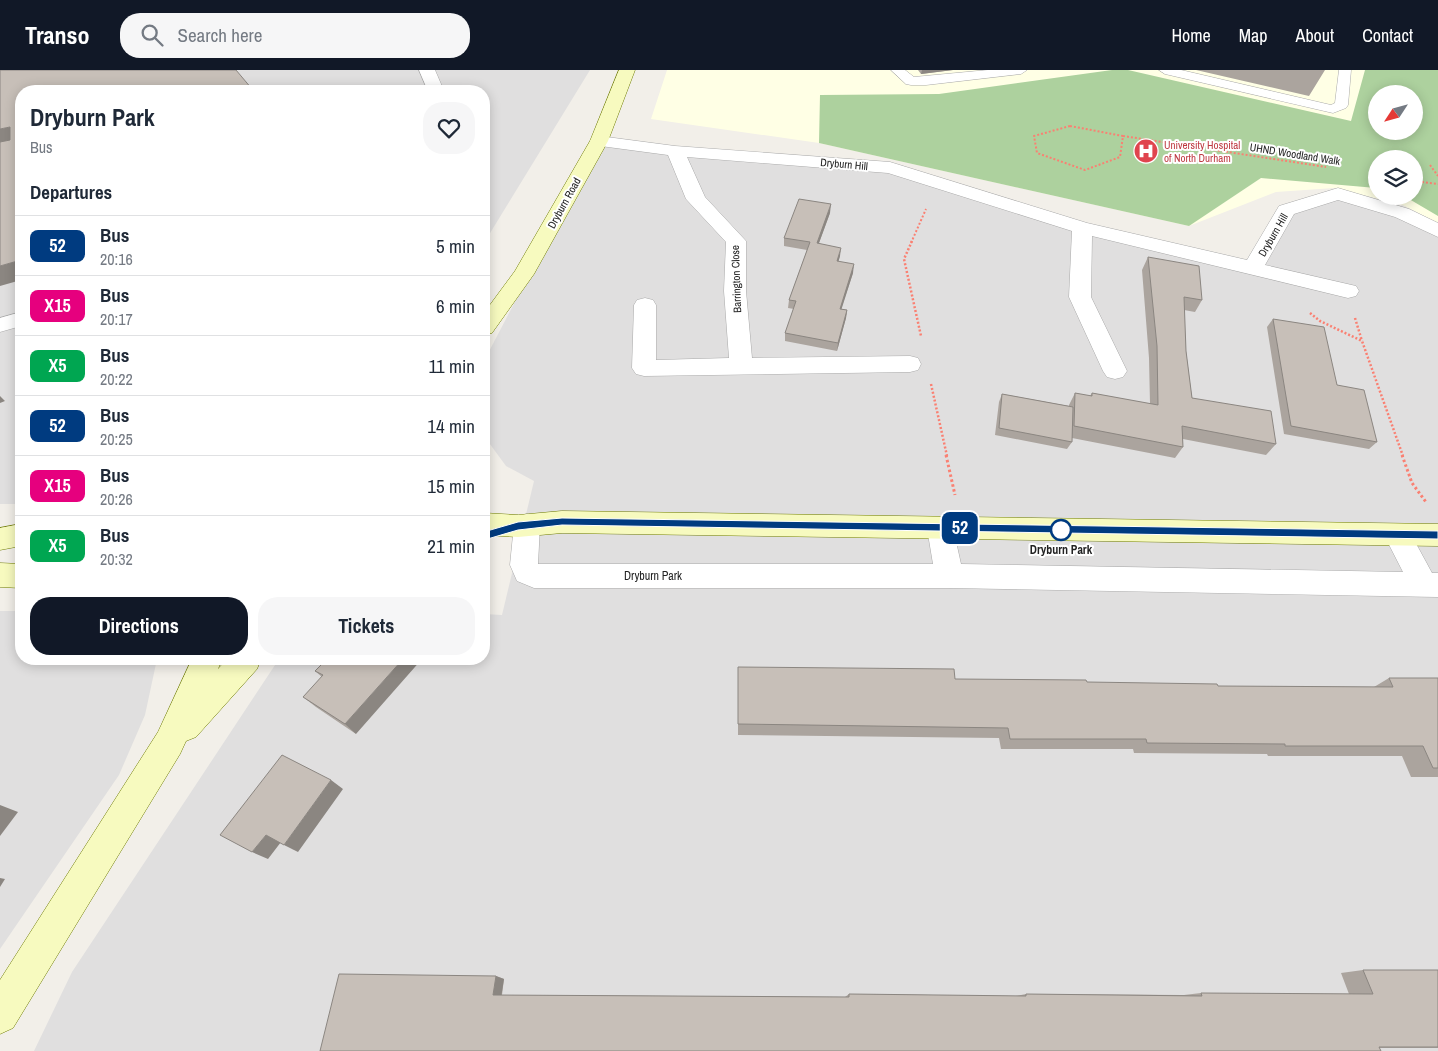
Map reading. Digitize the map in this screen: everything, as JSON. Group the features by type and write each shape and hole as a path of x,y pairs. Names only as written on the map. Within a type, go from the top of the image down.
{"street":[{"path":"427,70 433,85"},
{"name":"Dryburn Road","path":"490,320 524,274 599,141 627,70"},
{"name":"Dryburn Hill","path":"599,141 675,151 890,168 1082,228 1348,291"},
{"name":"Barrington Close","path":"675,151 696,199 736,241 735,291 741,366"},
{"name":"Dryburn Hill","path":"1253,268 1286,210 1338,194 1402,213 1438,231"},
{"path":"1082,228 1080,296 1115,371"},
{"path":"645,305 644,368 910,364"},
{"path":"0,325 15,321"},
{"path":"490,534 523,526 562,522 1438,535"},
{"path":"490,524 523,526"},
{"name":"Dryburn Park","path":"523,526 524,565 527,573 534,576 949,576 1431,585"},
{"path":"940,528 949,576"},
{"name":"Dryburn Park","path":"1397,535 1431,585"},
{"path":"0,539 15,536"},
{"path":"0,574 15,575"},
{"path":"0,1015 169,744 204,665"},
{"path":"169,744 241,665"}],"lane":[{"path":"897,70 911,81 926,81 1021,70"},
{"path":"1164,70 1333,109 1341,105 1345,70"}],"path":[{"name":"UHND Woodland Walk","path":"1123,136 1120,156 1085,170 1037,154 1034,136 1070,126 1328,168"},
{"path":"1430,165 1438,176"},
{"path":"1423,182 1438,184"},
{"path":"1304,308 1320,321 1362,341 1412,483 1428,504"}],"shaded area":[{"path":"0,70 590,70 490,233 490,85 15,85 15,504 0,504"},
{"name":"University Hospital of North Durham","path":"667,70 1438,70 1438,223 1403,205 1423,205 1423,150 1368,150 1368,196 1334,188 1276,192 1189,226 819,143 651,119"},
{"path":"599,141 890,168 1082,228 1253,268 1286,210 1338,194 1438,231 1438,1051 34,1051 72,972 275,665 490,665 490,614 502,615 534,481 506,466 490,444 490,350"},
{"path":"0,611 15,611 15,665 156,665 145,715 119,775 0,949"}],"green space":[{"name":"University Hospital of North Durham","path":"1112,70 1128,70 1351,121 1365,70 1438,70 1438,216 1419,205 1423,205 1423,150 1368,150 1368,187 1261,178 1189,226 819,143 820,95 939,94"}],"building":[{"path":"0,70 236,70 249,85 15,85 15,262 0,266 0,142 10,140 10,127 0,129"},
{"path":"799,199 831,204 817,243 841,248 837,261 854,264 840,309 847,310 838,343 785,333 796,301 789,300 810,242 784,238"},
{"path":"1148,257 1199,266 1202,300 1184,297 1186,351 1192,398 1271,411 1276,444 1182,426 1183,447 1074,426 1075,393 1092,396 1092,393 1158,405 1157,346"},
{"path":"1273,319 1324,327 1337,385 1364,390 1377,442 1291,426"},
{"path":"1002,394 1073,407 1072,442 999,428"},
{"path":"321,665 398,665 345,724 303,697 323,675 315,671"},
{"path":"738,667 954,669 955,679 1086,680 1087,682 1217,684 1218,686 1393,687 1389,678 1438,678 1438,768 1433,768 1423,746 1285,746 1285,744 1147,743 1146,739 1010,739 1008,728 738,724"},
{"path":"282,755 331,780 284,845 266,835 252,852 220,835"},
{"path":"1363,970 1438,970 1438,1047 1379,1047 1381,1051 320,1051 339,974 496,976 493,995 849,997 849,994 1202,996 1201,993 1373,994"}],"bus line":[{"name":"52","path":"490,534 518,526 562,522 1438,535"}],"place":[{"name":"University Hospital of North Durham","path":"1146,151"},
{"name":"Dryburn Park","path":"1061,530"}]}
